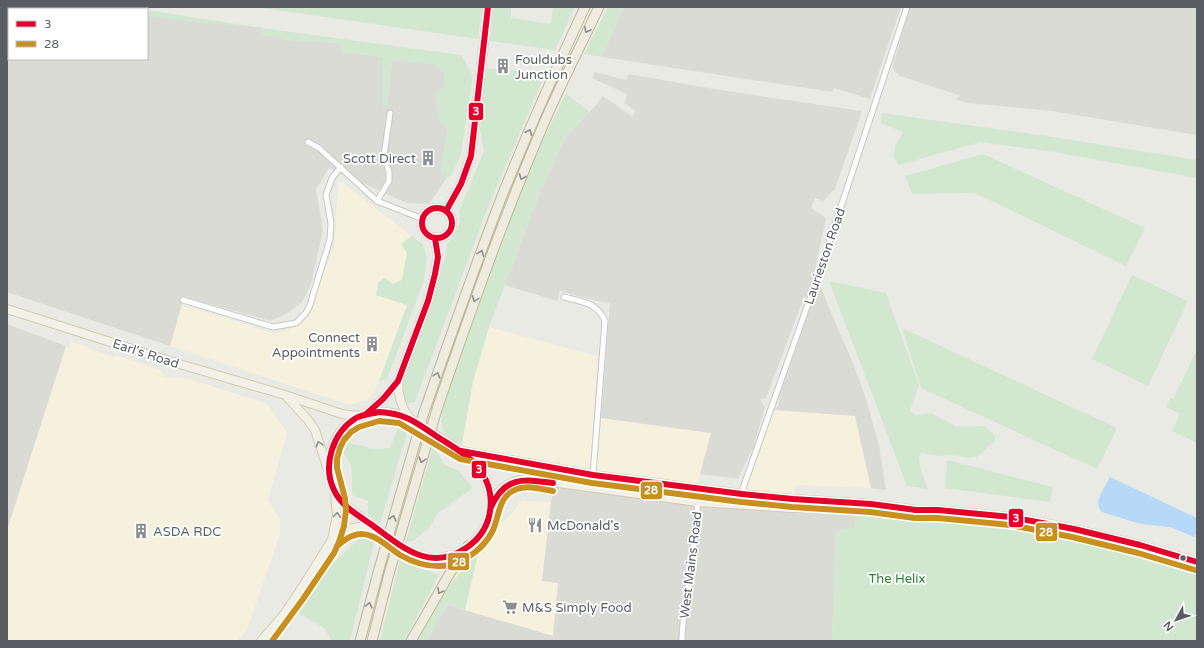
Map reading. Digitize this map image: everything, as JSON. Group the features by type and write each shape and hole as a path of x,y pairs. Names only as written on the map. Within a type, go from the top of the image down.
{"highway":[{"path":"360,641 378,569 424,412 463,299 498,208 549,84 586,7"},
{"path":"372,641 389,574 437,409 476,296 514,196 559,90 599,7"},
{"path":"411,641 450,573 468,546"}],"main road":[{"path":"446,211 461,184 471,156 488,7"},
{"path":"438,208 446,211 452,219 451,229 446,236 442,238 435,238 424,231 422,226 423,219 425,214 438,208"},
{"path":"364,415 385,398 398,381 428,301 435,274 438,257 435,238"},
{"name":"Earl's Road","path":"7,309 176,363 349,415 364,415"},
{"path":"398,381 400,400 410,418"},
{"name":"Earl's Road","path":"285,395 299,409 315,430 333,485"},
{"path":"261,641 282,617 332,540 337,522 338,509 329,460 330,451 346,426 356,418 379,412 392,412 402,415 410,418 461,451 484,475 490,491 491,507"},
{"path":"461,451 593,475 742,494 897,506 916,510 938,510 1011,517 1074,529 1133,543 1197,562"},
{"path":"333,485 345,504 405,549 424,557 432,558 448,557 468,546 480,535 485,527 494,500 502,489 508,484 520,480 529,479 698,502 742,506 792,508 851,503"},
{"path":"332,540 342,532 355,527 366,526 379,529"}],"street":[{"name":"Laurieston Road","path":"742,506 743,488 817,276 907,7"},
{"path":"377,200 389,181 389,172 384,156 390,113"},
{"path":"308,142 319,148 377,200 423,219"},
{"path":"183,300 273,327 296,322 306,313 310,305 330,239 331,223 326,195 332,178 341,167"},
{"path":"564,297 594,306 602,314 604,321 592,487"},
{"name":"West Mains Road","path":"682,641 682,629 698,502 698,488"}],"shaded area":[{"path":"7,7 106,8 8,8 8,60 148,60 148,15 262,28 261,34 288,40 340,43 342,52 383,57 383,106 387,106 392,60 433,64 444,72 448,128 441,171 446,179 429,204 407,203 329,168 316,189 323,231 311,284 302,302 288,313 271,321 184,297 170,346 7,292"},
{"path":"623,7 901,7 870,99 834,88 832,92 602,57"},
{"path":"909,7 1197,7 1197,135 1052,111 968,103 955,99 961,96 900,76 893,69 893,65"},
{"path":"595,72 626,80 628,74 714,89 862,111 835,189 823,201 815,198 811,208 826,218 814,274 819,282 853,363 865,396 879,445 886,490 871,488 855,416 775,410 778,406 780,394 812,304 806,297 804,297 768,393 765,399 760,399 765,408 753,448 738,479 700,474 711,433 601,418 610,303 560,291 557,301 505,285 542,187 565,138 603,96 632,116 636,111 624,103 627,94 592,78"},
{"path":"339,180 412,236 401,244 407,253 402,280 376,295 408,304 379,381 374,392 367,400 350,405 170,346 182,305 273,333 284,332 305,321 334,247"},
{"path":"7,324 66,346 7,530"},
{"path":"489,327 597,356 594,413 601,418 711,433 700,474 698,488 461,451 473,381"},
{"path":"71,341 115,358 116,355 160,370 165,377 190,379 267,404 287,432 268,500 280,519 280,534 247,630 237,641 7,641 7,530 66,346 70,347"},
{"path":"771,409 855,416 871,488 796,485 793,499 742,494"},
{"path":"554,483 833,512 857,511 854,529 836,530 832,641 426,641 447,605 553,636 558,583 542,581"},
{"path":"522,501 551,502 542,581 558,583 553,636 465,610 479,549"}],"green space":[{"path":"255,7 482,7 478,39"},
{"path":"494,7 511,7 511,18 551,24 553,7 575,7 555,50 490,41"},
{"path":"608,7 623,7 602,57 584,54"},
{"path":"148,10 262,28 148,16"},
{"path":"262,28 461,55 473,76 461,154 452,174 446,179 441,171 448,128 438,120 436,92 445,85 444,73 433,64 392,60 387,106 383,107 383,57 342,52 340,43 288,40 261,35"},
{"path":"485,68 532,72 542,81 484,217 415,402 408,403 401,396 401,383 433,299 446,255 447,244 454,235 460,222 459,211 484,151 480,130"},
{"path":"566,94 590,112 565,138 542,187 489,327 473,381 462,444 449,438 443,430 443,406 508,223 540,146"},
{"path":"882,113 1047,136 1197,160 1197,178 1054,152 980,142 899,165 893,156 896,145 903,132 881,123"},
{"path":"983,154 1145,228 1126,266 975,193 912,194 905,176"},
{"path":"412,236 423,245 427,257 424,280 387,379 379,381 407,305 376,295 378,283 384,278 393,284 402,280 407,253 401,244"},
{"path":"1132,275 1188,301 1148,386 1092,359"},
{"path":"829,281 886,293 919,385 910,411 916,415 931,413 955,426 985,426 995,435 995,441 977,457 969,458 952,455 937,456 921,453 919,458 921,470 928,489 907,486"},
{"path":"902,328 1117,428 1097,469 921,388"},
{"path":"1197,349 1197,443 1172,431 1180,414 1166,407 1170,398 1174,398"},
{"path":"399,425 408,429 380,524 368,514 368,501 352,495 351,465 339,447 346,442 375,449 390,448"},
{"path":"433,447 445,465 459,471 473,488 438,513 429,528 413,541 406,542"},
{"path":"947,460 1053,487 1050,502 945,488"},
{"name":"The Helix","path":"857,511 1020,527 1062,534 1197,562 1197,641 832,641 836,530 854,528"},
{"path":"368,536 375,539 350,641 332,641 324,628 299,613 299,602 318,583 320,574 330,567 359,539"},
{"path":"479,549 465,610 447,605 426,641 416,641 439,599"},
{"path":"400,561 439,575 404,641 380,641"}],"water":[{"path":"1110,477 1197,518 1197,532 1194,537 1170,527 1140,524 1102,512 1098,504 1099,499"}],"transit line":[{"name":"3","path":"446,211 461,184 471,156 488,7"},
{"name":"3","path":"437,208 448,212 452,223 448,234 437,238 426,234 422,223 426,212 437,208"},
{"name":"3","path":"365,415 383,399 398,381 428,301 435,274 438,257 435,238"},
{"name":"3","path":"379,412 403,416 416,423 457,449 475,464 483,474 488,485 490,497 488,520 483,531 476,540 466,548 453,555 440,558 416,554 394,541 356,514 337,496 329,470 332,450 336,440 348,424 356,418 379,412"},
{"name":"28","path":"272,641 303,599 334,553 339,542 344,526 346,510 345,498 337,468 337,459 340,448 344,440 351,432 359,427 379,421 399,423 460,459 592,483 741,502 1010,525 1072,537 1138,553 1195,570"},
{"name":"3","path":"461,451 593,475 742,494 1011,517 1074,529 1140,545 1197,562"},
{"name":"3","path":"491,507 496,497 502,490 516,482 533,481 553,483"},
{"name":"28","path":"337,546 350,537 359,534 366,534 378,539 400,555 412,561 433,566 453,564 470,556 485,543 495,526 502,502 511,492 526,487 553,491"}],"place":[{"name":"Fouldubs Junction","path":"503,66"},
{"name":"Scott Direct","path":"428,158"},
{"name":"Connect Appointments","path":"372,344"},
{"name":"McDonald's","path":"535,525"},
{"name":"ASDA RDC","path":"141,531"},
{"name":"M&S Simply Food","path":"510,607"}]}
